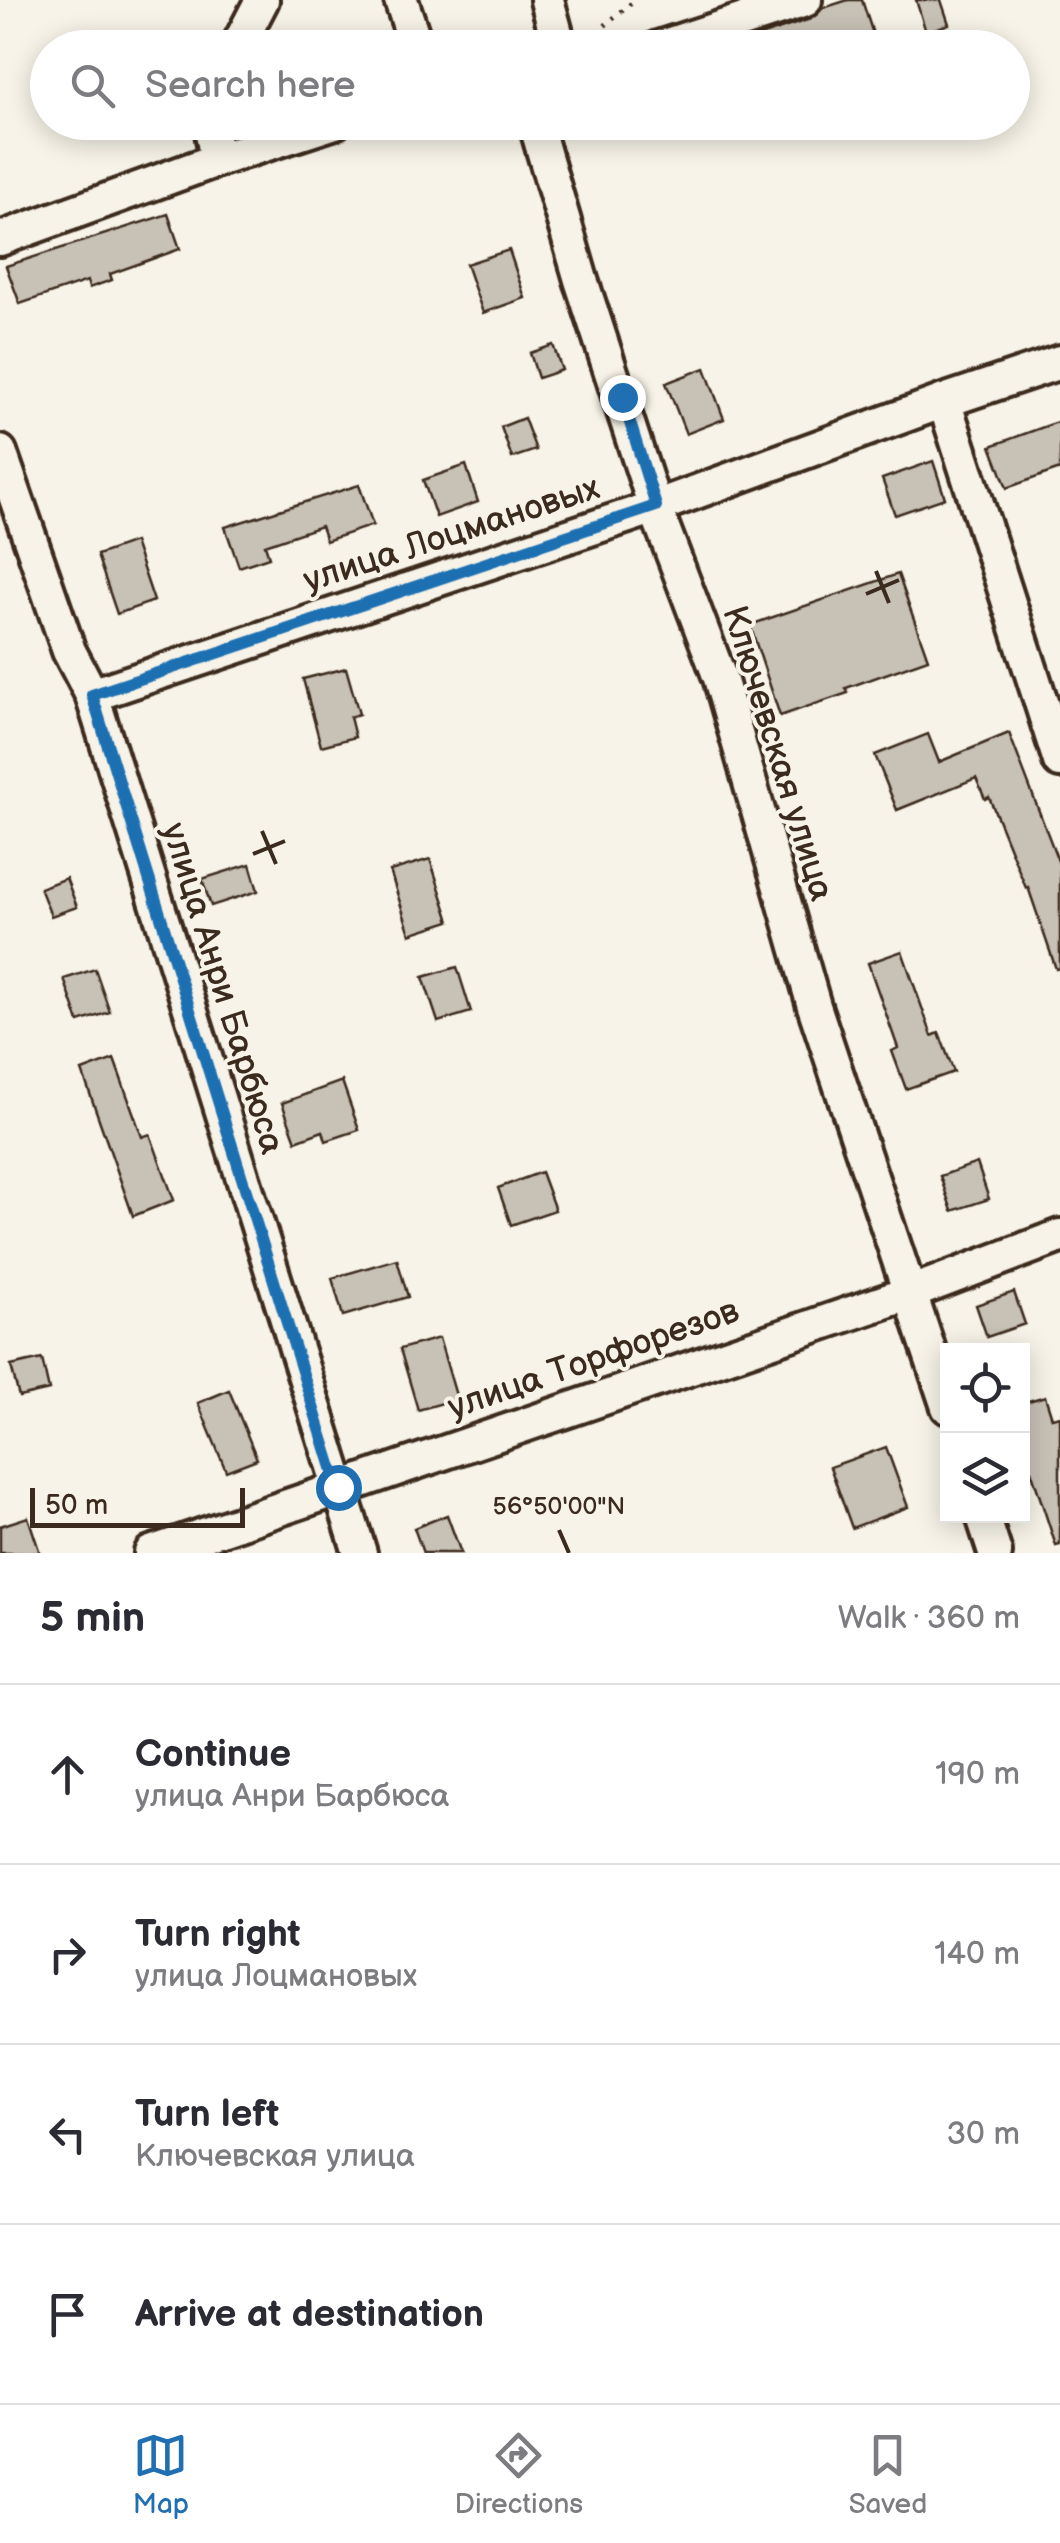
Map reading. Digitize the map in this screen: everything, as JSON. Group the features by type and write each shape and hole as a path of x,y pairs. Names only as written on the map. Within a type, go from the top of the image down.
{"street":[{"path":"246,30 262,0"},
{"path":"401,0 412,30"},
{"path":"547,0 555,30"},
{"path":"713,30 804,0"},
{"path":"213,140 217,160"},
{"path":"0,239 279,140"},
{"name":"Ключевская улица","path":"540,140 581,280 656,506 720,678 814,1006 940,1383"},
{"name":"улица Лоцмановых","path":"92,695 656,506 1060,362"},
{"path":"944,401 1060,761"},
{"name":"улица Анри Барбюса","path":"0,452 69,651 92,695 360,1553"},
{"name":"улица Торфорезов","path":"151,1553 910,1293 1060,1236"},
{"path":"985,1523 996,1553"}],"path":[{"path":"600,30 635,0"}],"building":[{"path":"862,0 872,30 778,30 811,19 823,8"},
{"path":"916,0 941,0 949,24 925,30"},
{"path":"168,214 180,249 110,274 112,280 89,288 87,281 20,304 6,266"},
{"path":"509,250 525,298 483,313 466,264"},
{"path":"553,345 562,370 538,378 530,353"},
{"path":"705,368 724,419 686,434 666,383"},
{"path":"524,418 536,450 512,458 501,427"},
{"path":"1060,421 1060,469 1007,488 991,446"},
{"path":"933,461 945,498 895,515 882,479"},
{"path":"466,465 478,502 436,517 423,480"},
{"path":"359,485 373,525 326,541 321,526 265,545 269,557 239,567 225,527"},
{"path":"134,542 154,601 117,614 97,555"},
{"path":"898,574 928,659 780,716 750,625"},
{"path":"346,668 359,714 350,717 355,737 321,746 303,679"},
{"path":"1009,733 1060,866 1060,968 1056,969 1028,887 989,797 985,799 976,778 897,810 875,755 928,734 939,762"},
{"path":"430,859 450,921 410,934 390,871"},
{"path":"250,864 258,891 211,906 202,879"},
{"path":"66,878 77,907 51,916 40,888"},
{"path":"902,951 932,1036 939,1033 954,1072 906,1089 892,1051 898,1048 868,963"},
{"path":"457,967 471,1012 438,1022 423,977"},
{"path":"95,969 110,1012 79,1022 64,979"},
{"path":"114,1059 142,1137 150,1134 174,1200 133,1216 82,1071"},
{"path":"342,1081 359,1130 326,1141 323,1131 296,1141 282,1103"},
{"path":"977,1163 989,1199 952,1211 940,1176"},
{"path":"541,1172 555,1210 511,1225 498,1188"},
{"path":"397,1259 408,1297 343,1316 332,1278"},
{"path":"1014,1292 1025,1324 987,1337 976,1305"},
{"path":"439,1338 457,1399 418,1410 400,1349"},
{"path":"42,1359 49,1390 19,1397 11,1366"},
{"path":"229,1390 257,1459 226,1471 198,1403"},
{"path":"1045,1396 1052,1418 1060,1416 1060,1545 1056,1546 1030,1467 1030,1401"},
{"path":"886,1447 908,1507 852,1528 830,1467"},
{"path":"447,1515 461,1553 423,1553 414,1528"},
{"path":"28,1517 40,1553 0,1553 0,1526"}],"route":[{"path":"338,1487 92,695 656,506 622,397"}]}
